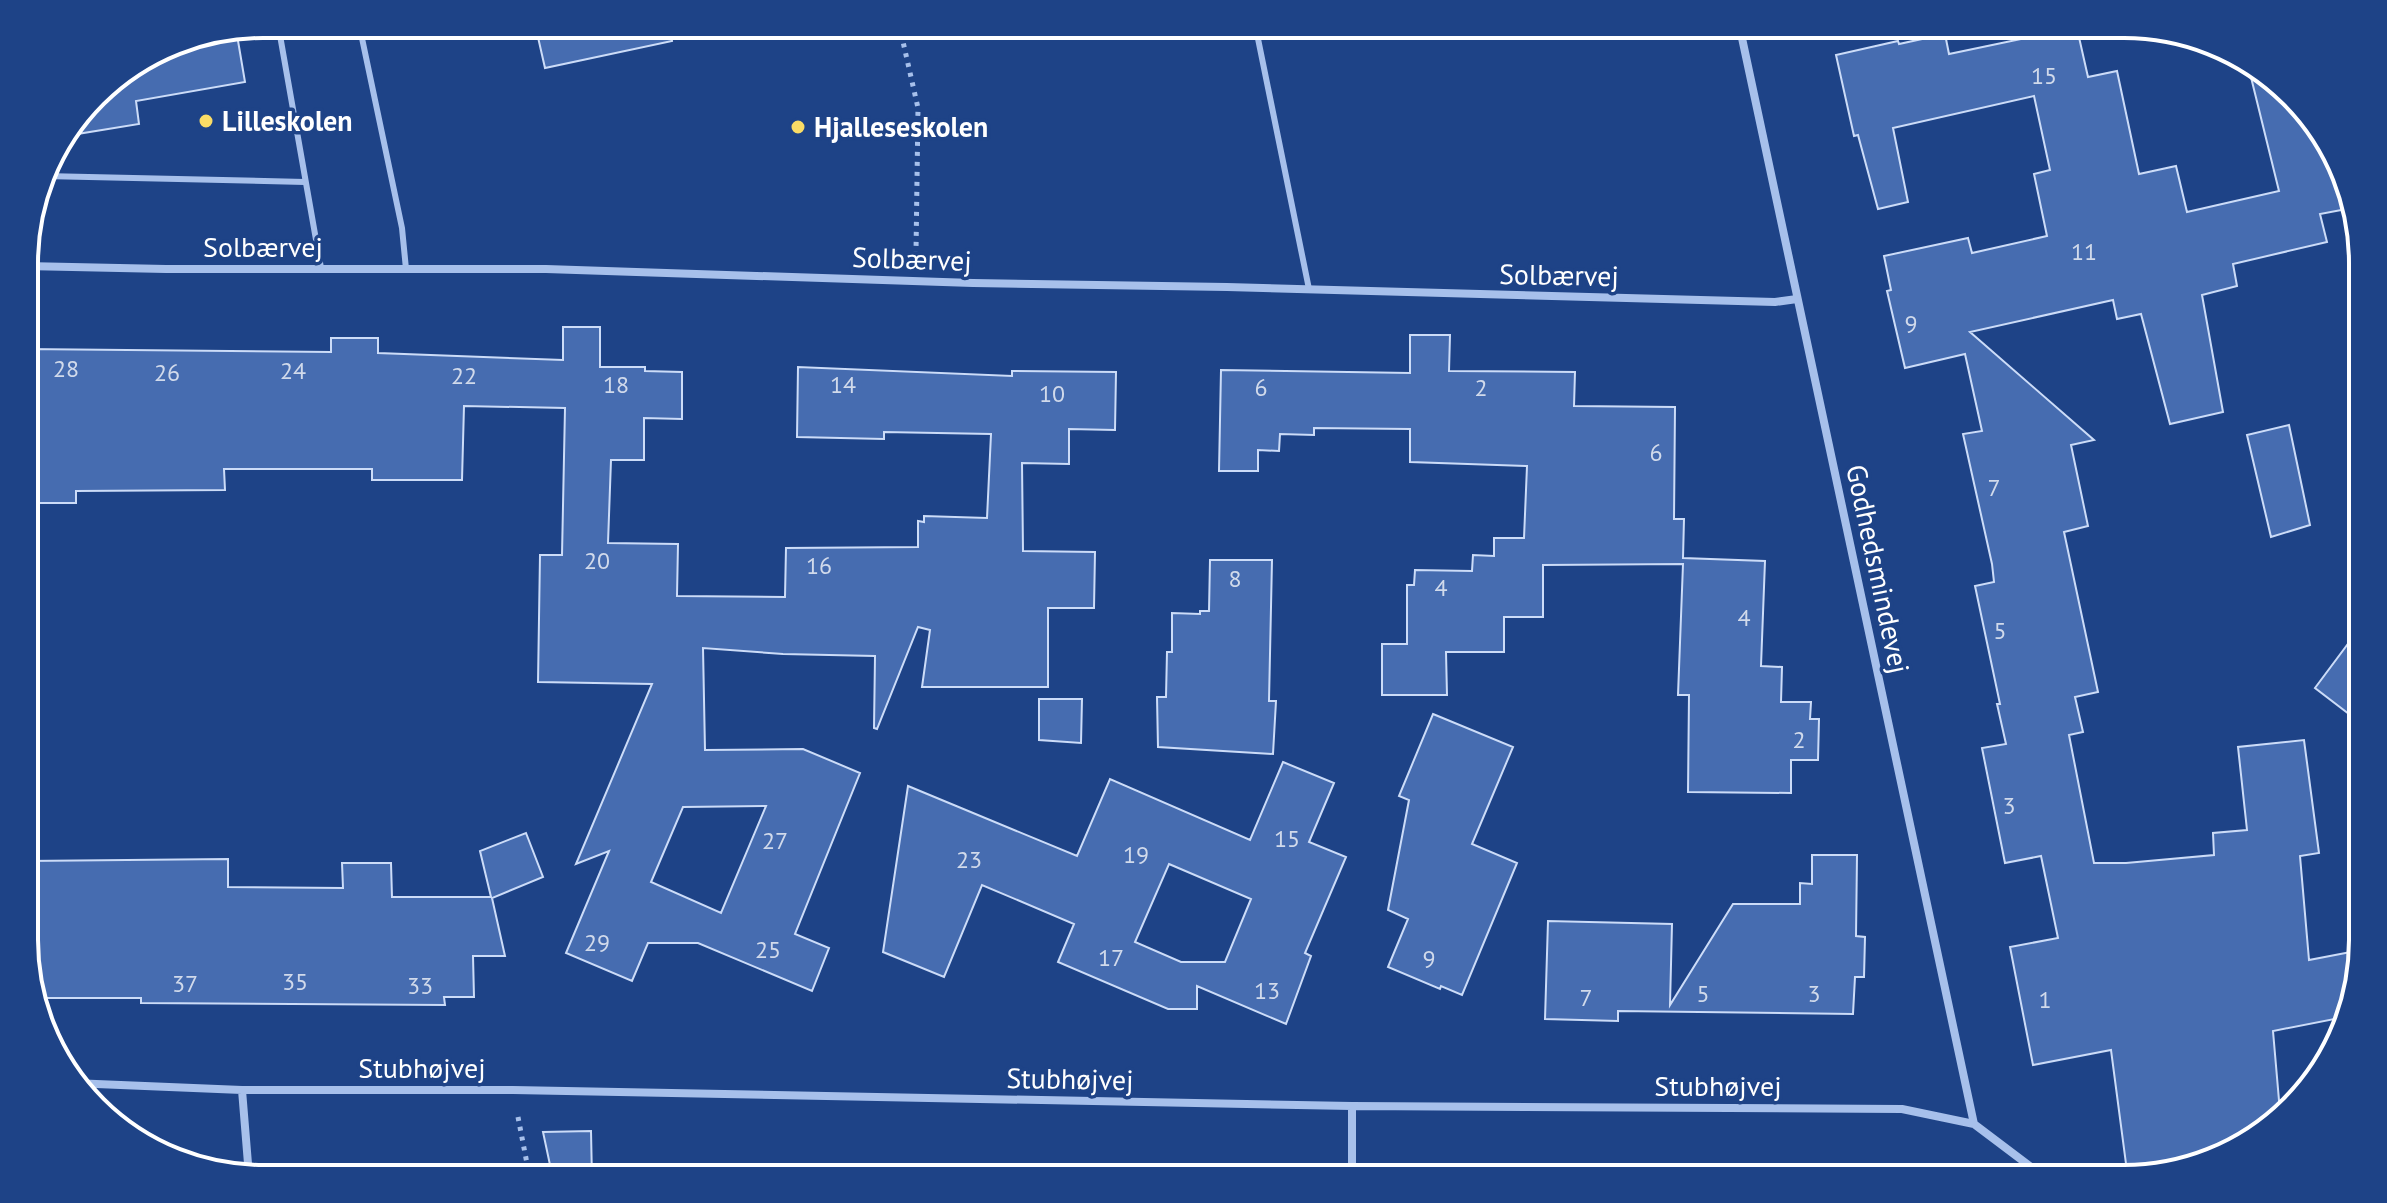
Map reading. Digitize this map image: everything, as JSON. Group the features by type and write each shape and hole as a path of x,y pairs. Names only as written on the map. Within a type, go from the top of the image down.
{"street":[{"name":"Godhedsmindevej","path":"1742,38 1974,1124"},
{"name":"Solbærvej","path":"38,266 546,269 1775,302 1797,299"},
{"name":"Stubhøjvej","path":"91,1084 242,1090 513,1090 1352,1106 1902,1109 1974,1124 2028,1165"},
{"path":"242,1090 248,1164"},
{"path":"1352,1106 1352,1165"}],"lane":[{"path":"280,38 321,268"},
{"path":"362,38 402,228 406,269"},
{"path":"1258,38 1309,289"},
{"path":"55,176 305,182"}],"path":[{"path":"902,38 918,108 915,281"},
{"path":"513,1090 527,1165"}],"building":[{"path":"538,38 672,38 672,41 545,68"},
{"path":"1927,38 1946,38 1949,54 2021,39 2079,38 2088,77 2117,71 2139,174 2176,166 2187,212 2279,191 2251,78 2293,115 2311,138 2326,164 2342,210 2320,214 2327,242 2233,264 2237,286 2202,295 2223,412 2170,424 2141,314 2117,319 2113,300 1970,332 2094,440 2071,445 2088,526 2064,532 2098,692 2075,697 2083,732 2069,735 2094,863 2214,855 2213,833 2247,830 2238,747 2304,740 2319,853 2300,856 2309,960 2348,952 2334,1019 2273,1031 2279,1102 2249,1127 2223,1142 2168,1161 2138,1165 2126,1165 2111,1050 2033,1065 2010,947 2058,938 2041,856 2005,863 1982,748 2006,744 1975,586 1994,582 1992,564 1963,434 1982,431 1965,354 1905,368 1887,291 1891,290 1884,256 1968,238 1972,253 2047,236 2034,174 2050,170 2034,96 1893,128 1908,202 1878,209 1858,135 1854,136 1836,55"},
{"path":"238,39 245,82 136,101 139,124 80,134 115,94 151,68 191,50"},
{"path":"563,327 600,327 600,367 645,367 645,371 682,372 682,419 644,418 644,460 611,460 608,543 678,544 677,596 785,597 786,548 918,547 918,521 924,522 924,516 987,518 991,434 884,432 884,439 797,437 798,367 1012,376 1012,371 1116,372 1115,430 1069,429 1069,464 1022,463 1023,551 1095,552 1094,608 1048,608 1048,687 922,687 930,630 918,627 877,729 874,728 875,656 703,648 705,750 803,749 860,773 795,934 829,948 812,991 698,943 648,943 632,981 566,953 609,851 576,864 652,684 538,682 540,555 562,555 565,408 464,406 462,480 372,480 372,469 224,469 225,490 76,491 76,503 38,503 38,349 331,352 331,338 378,338 378,353 563,360","holes":["766,806 721,913 651,882 683,807"]},
{"path":"1410,335 1450,335 1449,371 1575,372 1574,406 1675,407 1674,519 1684,519 1683,558 1765,561 1761,666 1782,667 1781,702 1811,702 1810,719 1819,719 1818,760 1791,760 1791,793 1688,792 1689,695 1678,695 1683,564 1543,565 1543,617 1504,617 1504,652 1446,652 1447,695 1382,695 1382,644 1407,644 1407,585 1414,585 1415,570 1472,571 1473,555 1494,556 1494,538 1524,538 1527,466 1410,462 1410,429 1314,428 1314,435 1280,434 1279,451 1258,450 1258,471 1219,471 1221,370 1410,373"},
{"path":"2289,425 2310,525 2271,537 2247,435"},
{"path":"1210,560 1272,560 1269,701 1276,701 1273,754 1158,747 1157,697 1166,697 1167,652 1172,652 1172,613 1200,614 1200,611 1209,611"},
{"path":"2349,642 2349,714 2315,688"},
{"path":"1039,699 1082,699 1081,743 1039,740"},
{"path":"1433,714 1513,747 1472,844 1517,863 1462,995 1388,967 1408,919 1388,910 1409,800 1399,796"},
{"path":"1283,762 1334,783 1309,842 1346,857 1305,953 1311,956 1286,1024 1197,986 1197,1009 1168,1009 1058,962 1074,924 982,885 944,977 883,952 908,786 1077,856 1110,779 1250,840","holes":["1169,864 1251,899 1225,962 1181,962 1135,942"]},
{"path":"526,833 543,877 492,898 505,956 473,956 474,997 444,997 445,1005 141,1003 141,998 46,998 38,940 38,861 228,859 228,887 343,888 342,863 391,863 392,897 491,897 480,851"},
{"path":"1812,855 1857,855 1856,936 1865,937 1864,977 1855,977 1853,1014 1618,1011 1618,1021 1545,1019 1548,921 1672,924 1670,1005 1733,904 1800,904 1800,883 1812,884"},
{"path":"591,1131 592,1165 550,1165 543,1132"}],"place":[{"name":"Lilleskolen","path":"206,121"},
{"name":"Hjalleseskolen","path":"798,127"}]}
